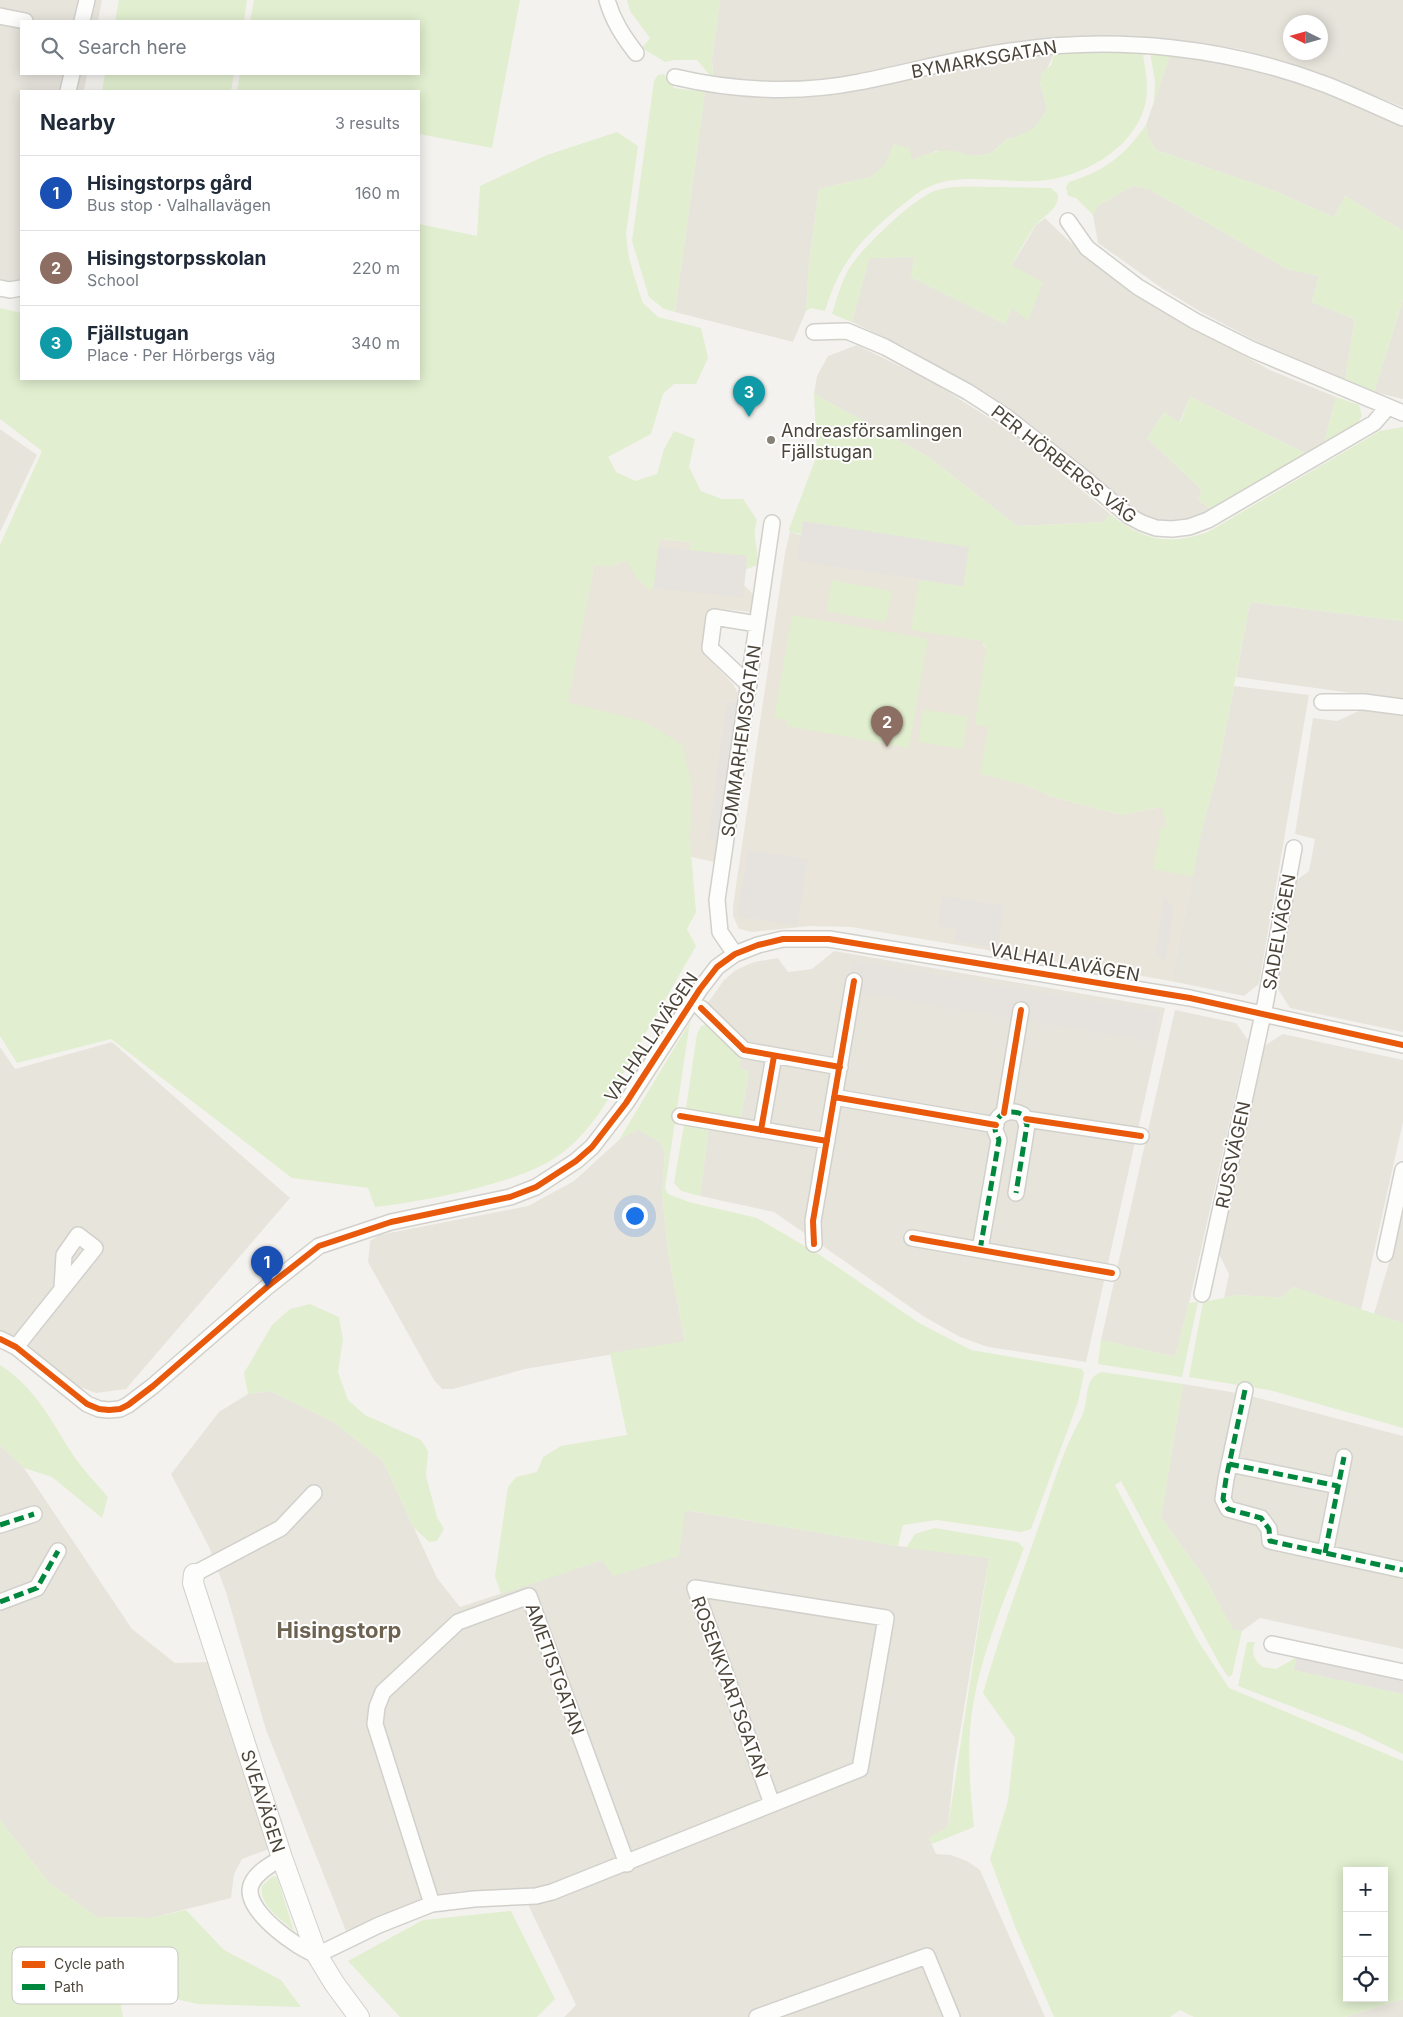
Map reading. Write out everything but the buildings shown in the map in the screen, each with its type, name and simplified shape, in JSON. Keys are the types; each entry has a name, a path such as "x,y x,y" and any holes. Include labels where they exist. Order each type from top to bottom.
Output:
{"street":[{"path":"82,20 87,0"},
{"path":"607,0 612,18 623,37 636,53"},
{"path":"0,16 20,20"},
{"name":"BYMARKSGATAN","path":"675,77 710,85 771,89 826,87 858,83 1011,50 1079,44 1143,46 1211,54 1260,64 1326,85 1403,118"},
{"path":"68,90 72,75"},
{"path":"1068,221 1087,248 1138,286 1195,321 1253,350 1322,378 1387,408 1403,413"},
{"path":"0,288 10,290 20,288"},
{"name":"PER HÖRBERGS VÄG","path":"814,332 848,332 931,370 1005,416 1129,516 1156,528 1189,527 1208,520 1374,423 1387,408"},
{"name":"SOMMARHEMSGATAN","path":"735,954 720,932 717,900 772,523"},
{"path":"748,684 710,648 714,617 757,624"},
{"path":"1322,702 1364,702 1403,707"},
{"name":"SADELVÄGEN","path":"1262,1015 1294,848"},
{"name":"VALHALLAVÄGEN","path":"16,1347 87,1404 99,1409 120,1409 153,1386 267,1287 319,1246 391,1222 510,1198 536,1187 576,1161 592,1147 626,1103 700,989 717,967 735,954 758,945 783,939 829,939 1190,998 1403,1045"},
{"path":"814,1244 813,1221 854,981"},
{"path":"701,1008 740,1048 774,1056 840,1067"},
{"path":"980,1250 999,1140 1000,1119 1021,1010"},
{"name":"RUSSVÄGEN","path":"1202,1294 1262,1015"},
{"path":"762,1130 774,1056"},
{"path":"834,1097 1000,1119 1018,1112 1026,1119 1141,1136"},
{"path":"680,1116 827,1141"},
{"path":"1016,1194 1027,1125 1026,1119"},
{"path":"1385,1254 1403,1170"},
{"path":"912,1238 1112,1272"},
{"path":"0,1339 16,1347 62,1288"},
{"path":"1245,1390 1223,1499 1228,1509 1261,1518 1269,1529 1270,1541 1403,1570"},
{"path":"1324,1553 1344,1457"},
{"path":"1229,1464 1338,1486"},
{"path":"194,1574 281,1528 314,1493"},
{"path":"0,1525 34,1514"},
{"path":"0,1602 37,1588 58,1551"},
{"name":"SVEAVÄGEN","path":"194,1574 193,1584 282,1858 317,1955 334,1983 359,2017"},
{"name":"ROSENKVARTSGATAN","path":"317,1955 370,1929 432,1904 536,1896 627,1864 860,1770 886,1618 695,1588 772,1804"},
{"name":"AMETISTGATAN","path":"432,1904 375,1724 377,1707 383,1692 458,1622 529,1596 627,1864"},
{"path":"1272,1644 1403,1672"},
{"path":"282,1858 272,1863 252,1881 250,1890 252,1900 261,1915 287,1938 304,1950 317,1955"},
{"path":"757,2017 927,1956 952,2017"}],"shaded area":[{"path":"0,0 102,0 98,20 20,20 20,75 87,75 84,90 20,90 20,284 0,279"},
{"path":"720,0 1403,0 1403,107 1311,71 1240,49 1160,39 1073,38 986,47 863,75 807,83 733,82 713,79 712,58"},
{"path":"1055,52 1040,83 1047,109 1036,128 1021,136 1007,139 990,154 969,157 953,151 936,151 912,160 894,144 885,165 871,177 819,189 809,263 806,311 793,342 675,312 705,92 785,96 842,92 884,86 966,65"},
{"path":"1170,55 1209,60 1306,84 1403,126 1403,231 1345,196 1334,217 1267,188 1156,150 1149,139 1146,125"},
{"path":"1133,186 1149,189 1287,269 1319,276 1312,302 1355,319 1345,381 1294,361 1201,312 1163,289 1098,243 1093,215 1097,206"},
{"path":"1045,218 1069,241 1111,274 1197,330 1270,370 1336,397 1324,444 1307,454 1190,397 1179,423 1164,412 1147,438 1202,490 1198,500 1211,509 1196,518 1183,522 1166,522 1149,518 1131,509 1085,468 1027,422 905,347 852,322 869,258 915,257 911,277 1005,324 1012,307 1012,265 1036,225"},
{"path":"1403,300 1403,399 1374,392"},
{"path":"857,345 934,383 1016,435 1110,514 1104,522 1017,526 927,456 814,394 817,376 828,356"},
{"path":"0,429 37,455 0,532"},
{"path":"803,521 969,547 963,586 797,561"},
{"path":"790,532 990,590 983,645 986,648 1016,733 1025,785 1053,797 1121,815 1162,807 1201,833 1171,981 851,927 810,926 752,932 739,929 733,916 733,906 785,553"},
{"path":"659,539 691,542 758,558 757,565 746,569 744,585 754,595 751,612 714,608 707,657 733,684 739,695 715,862 691,857 690,840 567,703 594,566 610,566 626,560 657,559"},
{"path":"658,547 747,556 743,598 654,588"},
{"path":"1250,602 1403,621 1403,700 1236,677"},
{"path":"1234,686 1309,695 1259,984 1244,996 1171,981 1201,833 1218,769"},
{"path":"727,701 739,703 719,840 708,838"},
{"path":"1361,710 1403,716 1403,1032 1290,1008 1278,989 1293,883 1309,871 1315,839 1295,834 1313,718 1337,721"},
{"path":"748,850 808,859 797,926 737,916"},
{"path":"942,896 1004,906 997,948 954,941 956,929 938,926"},
{"path":"1164,897 1174,908 1165,963 1156,951"},
{"path":"834,951 1165,1008 1086,1362 988,1347 960,1337 923,1316 774,1212 700,1196 709,1125 740,1123 749,1071 739,1068 741,1043 716,1017 707,1004 724,980 736,970 754,962 778,958 788,972 812,969"},
{"path":"852,961 1159,1012 1154,1042 847,991"},
{"path":"1175,1010 1236,1023 1248,1040 1189,1303 1175,1357 1101,1340"},
{"path":"1283,1034 1403,1060 1403,1122 1361,1310 1293,1287 1281,1298 1239,1295 1224,1298 1229,1274 1219,1254 1264,1046"},
{"path":"112,1042 290,1198 126,1389 96,1393 58,1379 0,1330 0,1047 15,1069"},
{"path":"638,1129 661,1143 665,1153 662,1194 668,1252 685,1342 525,1369 453,1389 442,1389 434,1380 368,1262 370,1241 379,1235 528,1206 574,1181 619,1140"},
{"path":"1403,1215 1403,1323 1374,1314"},
{"path":"1183,1384 1243,1394 1403,1436 1403,1649 1260,1618 1242,1631 1233,1630 1206,1580 1161,1517"},
{"path":"270,1391 332,1421 383,1461 437,1578 460,1607 602,1560 685,1510 898,1546 989,1558 954,1768 948,1827 929,1838 936,1854 951,1855 967,1861 980,1870 1045,2017 564,2017 576,2005 521,1890 461,1891 426,1898 346,1931 266,1730 226,1592 209,1547 171,1474 219,1412 248,1394"},
{"path":"0,1445 24,1468 132,1629 175,1663 209,1662 269,1849 242,1859 234,1874 231,1898 151,1918 97,1917 49,1883 0,1820"},
{"path":"1300,1641 1403,1663 1403,1694 1294,1670"},
{"path":"1403,1999 1403,2017 1345,2017"}],"green space":[{"path":"119,0 247,0 244,20 115,20"},
{"path":"254,0 520,0 492,148 420,134 420,90 237,90 240,75 420,75 420,20 250,20"},
{"path":"627,0 720,0 712,58 713,79 697,60 665,62 642,48 650,38 630,11"},
{"path":"1110,51 1143,53 1147,87 1145,107 1137,125 1110,154 1093,165 1055,179 1023,181 971,179 945,181 928,187 896,210 861,243 852,254 837,280 825,311 811,308 806,311 809,263 819,189 871,177 885,165 894,144 909,148 912,160 943,151 954,151 974,156 991,153 1006,140 1032,129 1043,116 1047,109 1040,83 1041,74 1051,65 1055,52"},
{"path":"1150,53 1170,55 1154,102 1155,81"},
{"path":"664,74 674,88 705,92 675,312 664,309 649,297 632,241 654,81 658,75"},
{"path":"105,75 234,75 231,90 102,90"},
{"path":"1146,125 1149,139 1156,150 1267,188 1334,217 1345,196 1403,231 1403,300 1374,392 1345,381 1355,319 1312,302 1319,276 1287,269 1149,189 1133,186 1097,206 1093,215 1076,198 1068,196 1066,187 1069,182 1093,173 1113,161 1129,146"},
{"path":"617,132 638,146 626,234 629,258 639,292 643,303 658,317 701,328 708,358 696,384 674,384 663,394 651,434 608,457 616,472 635,481 657,474 664,449 674,431 695,439 689,467 701,491 722,499 743,499 757,520 755,534 757,565 746,569 747,556 690,550 691,542 660,539 654,588 650,591 636,577 626,560 610,566 594,566 568,702 646,722 682,745 692,786 690,840 696,912 687,929 696,946 602,1109 579,1138 565,1151 533,1170 489,1185 441,1197 375,1207 368,1188 292,1178 111,1039 17,1063 0,1036 0,545 42,451 0,419 0,308 20,313 20,380 420,380 420,224 477,236 480,186 547,155"},
{"path":"964,186 1051,188 1058,194 1056,205 1034,227 1012,265 1043,283 1028,321 1012,308 1005,324 910,277 915,257 869,258 852,322 832,314 842,284 856,258 900,215 923,197 939,189"},
{"path":"814,394 927,456 1017,526 1104,522 1110,514 1133,530 1156,538 1168,539 1180,539 1208,532 1380,431 1403,427 1403,621 1250,602 1218,769 1201,833 1193,877 1153,869 1161,826 1167,827 1162,807 1121,815 1053,797 1025,785 980,774 988,727 975,724 986,648 982,641 911,630 919,580 963,586 803,521 801,534 790,532 789,529 817,455"},
{"path":"1190,397 1307,454 1211,509 1198,500 1202,490 1147,438 1164,412 1180,423"},
{"path":"1336,397 1359,405 1362,416 1357,424 1324,444"},
{"path":"832,580 892,591 886,622 826,611"},
{"path":"792,615 928,639 909,748 786,726 787,720 774,718"},
{"path":"923,710 968,716 963,749 918,742"},
{"path":"690,1022 665,1188 668,1194 689,1202 757,1218 820,1255 919,1323 971,1350 1082,1369 1084,1373 1078,1402 1031,1529 1021,1532 937,1520 903,1525 898,1546 685,1510 679,1556 613,1576 602,1560 501,1594 495,1576 508,1487 516,1477 537,1472 543,1457 561,1446 627,1435 610,1353 685,1341 668,1252 662,1194 665,1153 661,1143 638,1130 619,1140"},
{"path":"708,1024 740,1054 739,1068 749,1071 740,1123 693,1114 686,1108 697,1034 701,1026"},
{"path":"685,1119 709,1125 700,1196 681,1191 674,1183"},
{"path":"1293,1287 1403,1323 1403,1428 1269,1390 1189,1377 1203,1302 1239,1295 1281,1298"},
{"path":"1198,1302 1182,1377 1098,1364 1101,1340 1175,1357 1189,1303"},
{"path":"310,1304 339,1317 343,1339 338,1372 348,1400 365,1415 421,1440 428,1451 426,1476 437,1517 444,1529 437,1541 429,1542 414,1528 383,1461 332,1421 270,1391 248,1394 244,1373 272,1325 290,1309"},
{"path":"0,1365 33,1394 77,1461 108,1497 102,1518 52,1477 24,1468 0,1445"},
{"path":"1102,1372 1183,1384 1161,1517 1206,1580 1233,1630 1242,1631 1232,1675 1228,1677 1219,1663 1121,1481 1115,1485 1198,1641 1229,1688 1403,1761 1403,1999 1345,2017 1194,2017 1180,2010 1170,2017 1054,2017 1016,1929 990,1859 1008,1801 1015,1738 983,1693 1059,1468 1084,1412 1089,1385"},
{"path":"935,1528 1018,1542 1024,1548 988,1645 973,1705 969,1750 974,1827 932,1844 929,1838 948,1827 989,1558 906,1548 915,1534"},
{"path":"1247,1642 1255,1642 1254,1656 1263,1667 1276,1669 1297,1657 1295,1670 1403,1694 1403,1754 1356,1731 1238,1686"},
{"path":"0,1820 49,1883 97,1917 151,1918 186,1910 224,1950 281,1980 301,2007 198,2004 178,2000 178,1947 12,1947 12,2004 122,2004 123,2017 0,2017"},
{"path":"273,1876 277,1877 294,1931 267,1906 264,1900 262,1886"},
{"path":"511,1911 555,1999 537,2017 400,2017 348,1961 423,1920"}],"marked path":[{"path":"980,1250 999,1140 995,1130 996,1123 1001,1115 1009,1112 1023,1115 1027,1125 1016,1193"},
{"path":"1245,1390 1223,1499 1228,1509 1261,1518 1269,1529 1270,1541 1403,1570"},
{"path":"1325,1553 1344,1457"},
{"path":"1229,1464 1338,1486"},
{"path":"0,1525 34,1514"},
{"path":"0,1602 37,1588 58,1551"}],"cycle path":[{"path":"0,1339 16,1347 87,1404 99,1409 109,1410 120,1409 128,1405 153,1386 267,1287 319,1246 391,1222 510,1197 536,1187 576,1161 592,1147 626,1103 700,989 717,967 735,954 758,945 783,939 829,939 1190,998 1403,1045"},
{"path":"814,1244 813,1221 854,981"},
{"path":"701,1008 744,1050 840,1067"},
{"path":"1004,1113 1021,1010"},
{"path":"761,1130 774,1056"},
{"path":"834,1097 996,1125"},
{"path":"680,1116 827,1141"},
{"path":"1026,1119 1141,1136"},
{"path":"912,1238 1112,1273"}],"place":[{"name":"Fjällstugan","path":"749,417"},
{"name":"Andreasförsamlingen Fjällstugan","path":"771,440"},
{"name":"Hisingstorpsskolan","path":"887,747"},
{"name":"Hisingstorps gård","path":"267,1287"}],"district":[{"name":"Hisingstorp","path":"339,1630"}]}
